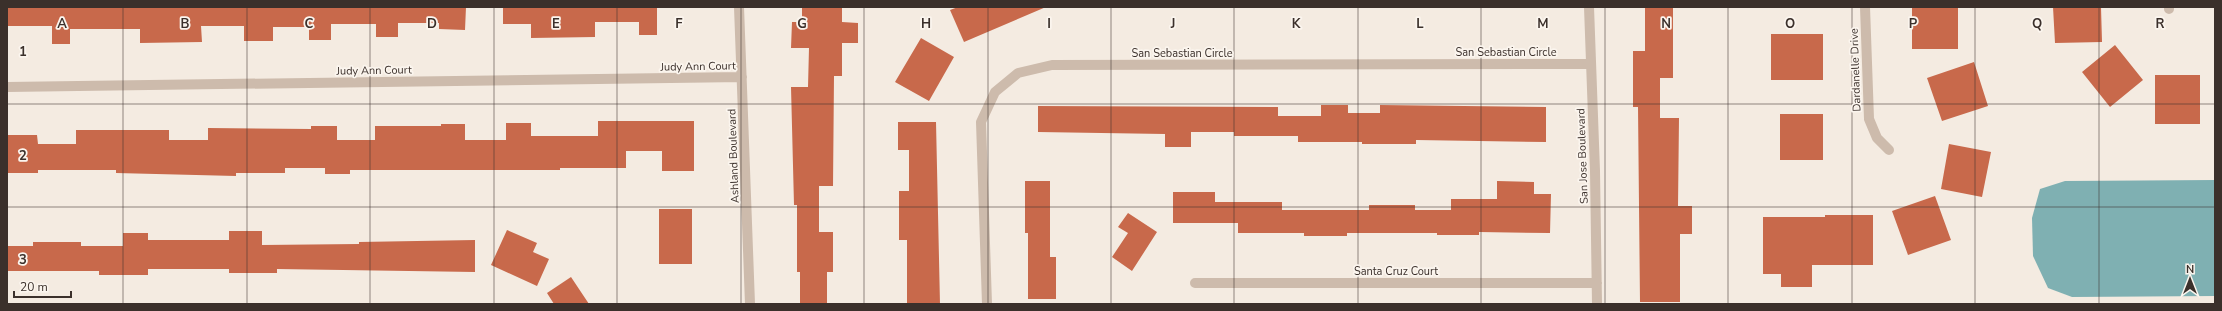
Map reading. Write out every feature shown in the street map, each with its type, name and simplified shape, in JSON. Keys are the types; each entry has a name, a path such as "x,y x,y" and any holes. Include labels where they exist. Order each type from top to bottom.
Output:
{"street":[{"name":"Ashland Boulevard","path":"739,7 750,304"},
{"name":"San Jose Boulevard","path":"1589,7 1592,64 1597,304"},
{"name":"Dardanelle Drive","path":"1865,7 1869,119 1877,138 1889,150"},
{"name":"San Sebastian Circle","path":"986,304 981,122 996,92 1018,72 1052,65 1592,64"},
{"name":"Judy Ann Court","path":"7,87 742,77"},
{"name":"Santa Cruz Court","path":"1195,283 1597,283"}],"water":[{"path":"2215,180 2215,296 2072,297 2048,288 2033,256 2032,218 2040,189 2065,181"}],"building":[{"path":"7,7 466,7 465,30 439,29 439,23 398,23 398,37 376,37 376,24 331,24 331,40 309,40 309,27 273,27 273,41 244,41 244,26 201,26 202,42 140,43 140,29 70,29 70,44 52,44 52,26 7,26"},
{"path":"503,7 657,7 657,35 639,35 639,22 595,22 595,37 531,38 531,24 503,24"},
{"path":"802,7 842,7 842,22 858,23 858,43 842,43 842,76 834,76 833,186 819,186 819,232 833,232 833,272 827,272 827,304 800,304 800,272 797,272 797,205 794,205 791,87 808,87 809,48 791,48 792,22 802,22"},
{"path":"958,7 1046,7 964,42 950,10"},
{"path":"1645,7 1673,7 1673,78 1660,78 1660,118 1679,118 1678,206 1692,206 1692,234 1680,234 1680,302 1640,302 1638,107 1633,107 1633,51 1645,51"},
{"path":"1912,7 1958,7 1958,49 1912,49"},
{"path":"2053,7 2101,7 2102,42 2055,43"},
{"path":"1771,34 1823,34 1823,80 1771,80"},
{"path":"921,38 954,57 929,101 895,82"},
{"path":"2115,45 2143,80 2110,107 2082,72"},
{"path":"1974,62 1988,106 1942,121 1927,78"},
{"path":"2155,75 2200,75 2200,124 2155,124"},
{"path":"1321,105 1348,105 1348,113 1380,113 1380,105 1546,107 1546,142 1416,140 1416,144 1362,144 1362,142 1298,142 1298,136 1234,136 1234,132 1191,132 1191,147 1165,147 1165,134 1038,132 1038,106 1278,107 1278,116 1321,116"},
{"path":"1780,114 1823,114 1823,160 1780,160"},
{"path":"598,121 694,121 694,171 662,171 662,151 626,151 626,168 560,168 560,170 350,170 350,174 325,174 325,168 285,168 285,173 236,173 236,176 116,173 116,170 38,170 38,173 7,173 7,135 37,135 38,144 76,144 76,130 169,130 169,140 208,140 208,128 311,129 311,126 337,126 337,140 375,140 375,126 441,126 441,124 465,124 465,140 506,140 506,123 531,123 531,136 598,136"},
{"path":"898,122 936,122 940,304 907,304 907,240 899,240 899,191 909,191 909,150 898,150"},
{"path":"1949,144 1991,152 1982,197 1941,189"},
{"path":"1025,181 1050,181 1050,257 1056,257 1056,299 1028,299 1028,233 1025,233"},
{"path":"1497,181 1534,182 1534,194 1551,194 1550,233 1479,232 1479,235 1437,235 1437,233 1347,233 1347,236 1304,236 1304,233 1238,233 1238,223 1173,223 1173,192 1215,192 1215,202 1282,202 1282,210 1369,210 1369,205 1415,205 1415,210 1451,210 1451,199 1497,199"},
{"path":"1935,196 1951,240 1908,255 1892,211"},
{"path":"659,209 692,209 692,264 659,264"},
{"path":"1128,213 1157,232 1132,271 1112,257 1128,233 1118,227"},
{"path":"1825,215 1873,215 1873,265 1812,265 1812,287 1781,287 1781,274 1763,274 1763,217 1825,217"},
{"path":"507,230 537,243 533,252 549,259 537,286 491,265"},
{"path":"229,231 262,231 262,245 359,244 359,242 475,240 475,272 277,269 277,273 229,273 229,269 148,269 148,275 99,275 99,271 7,271 7,246 33,246 33,242 81,242 81,246 123,246 123,233 148,233 148,240 229,240"},
{"path":"571,277 589,304 554,304 547,293"}]}
